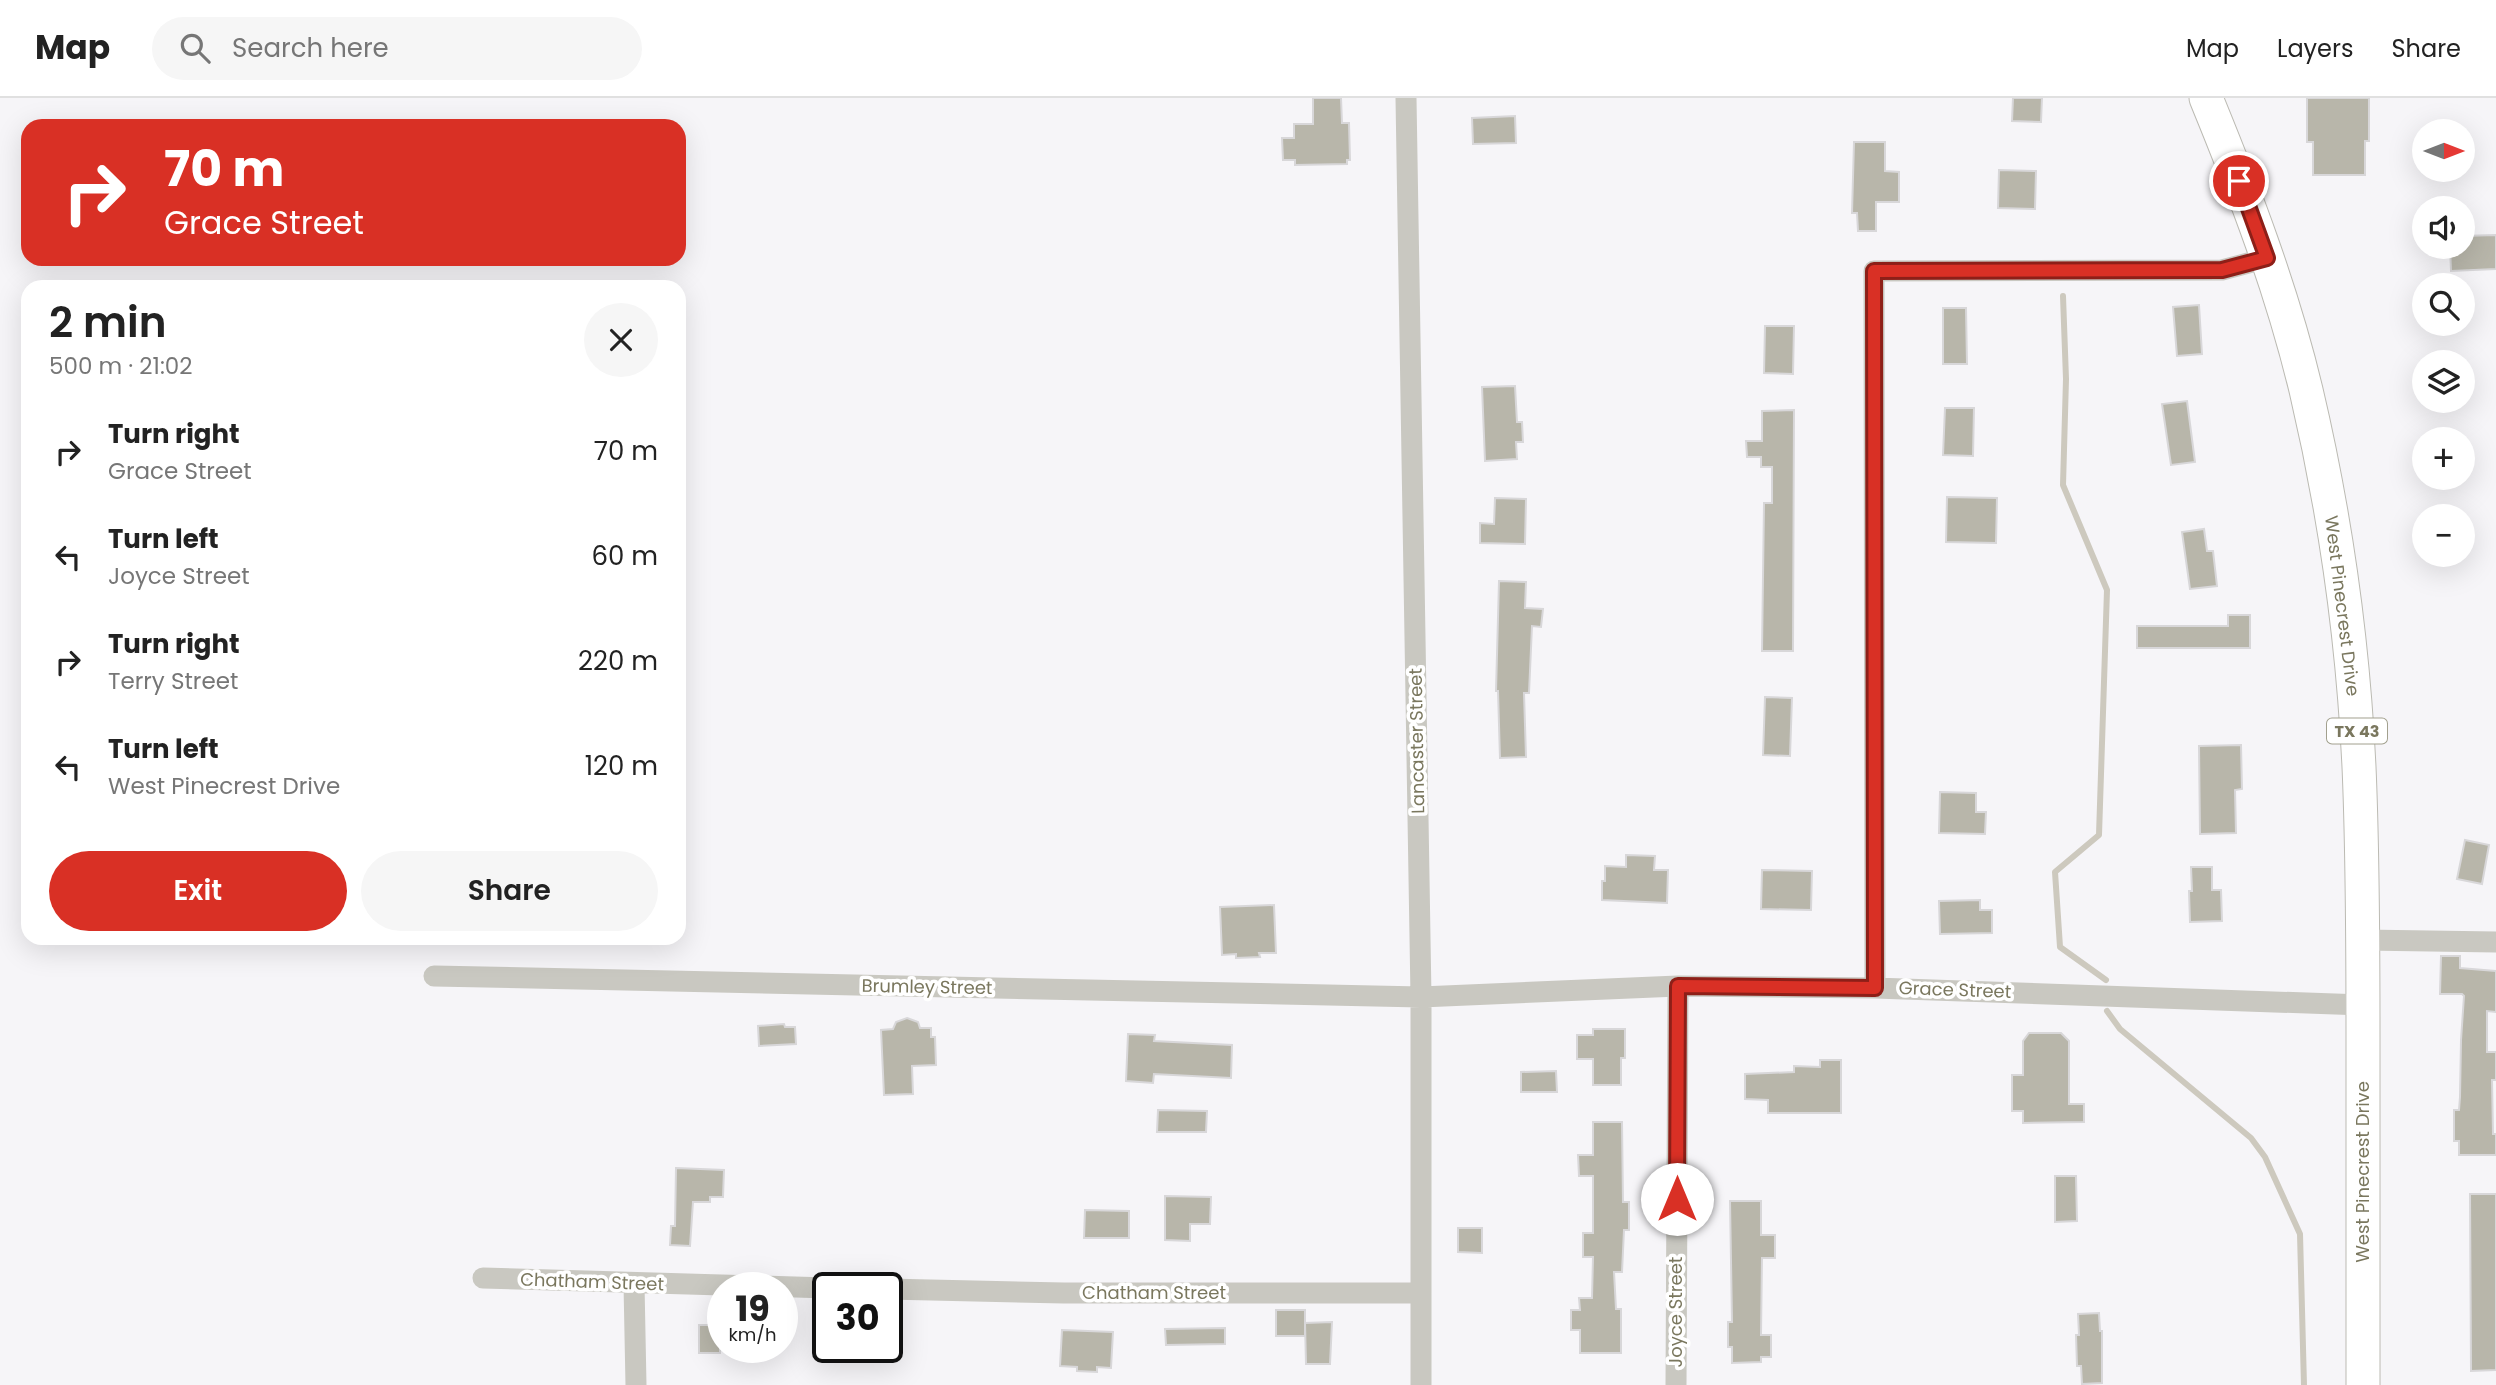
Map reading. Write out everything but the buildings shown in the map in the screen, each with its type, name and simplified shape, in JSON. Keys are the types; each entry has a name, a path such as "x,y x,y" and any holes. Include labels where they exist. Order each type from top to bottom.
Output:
{"main road":[{"name":"West Pinecrest Drive","path":"2206,98 2267,258 2306,389 2332,517 2345,606 2359,769 2363,940 2363,1385"}],"street":[{"name":"Lancaster Street","path":"1406,98 1421,997 1421,1385"},
{"path":"1875,988 1874,271 2222,270 2267,258"},
{"path":"2363,940 2496,942"},
{"name":"Brumley Street","path":"434,976 1421,997"},
{"name":"Grace Street","path":"1421,997 1678,986 1875,988 2363,1005"},
{"name":"Joyce Street","path":"1676,1385 1678,986"},
{"name":"Chatham Street","path":"482,1278 812,1288"},
{"path":"634,1283 636,1385"},
{"name":"Chatham Street","path":"903,1289 1064,1293 1421,1293"}],"waterway":[{"path":"2063,296 2066,379 2063,485 2107,590 2099,835 2055,872 2060,947 2106,980"},
{"path":"2107,1011 2120,1029 2251,1138 2265,1157 2300,1234 2304,1385"}],"route":[{"path":"1677,1199 1678,986 1875,988 1874,271 2222,270 2267,258 2239,181"}]}
